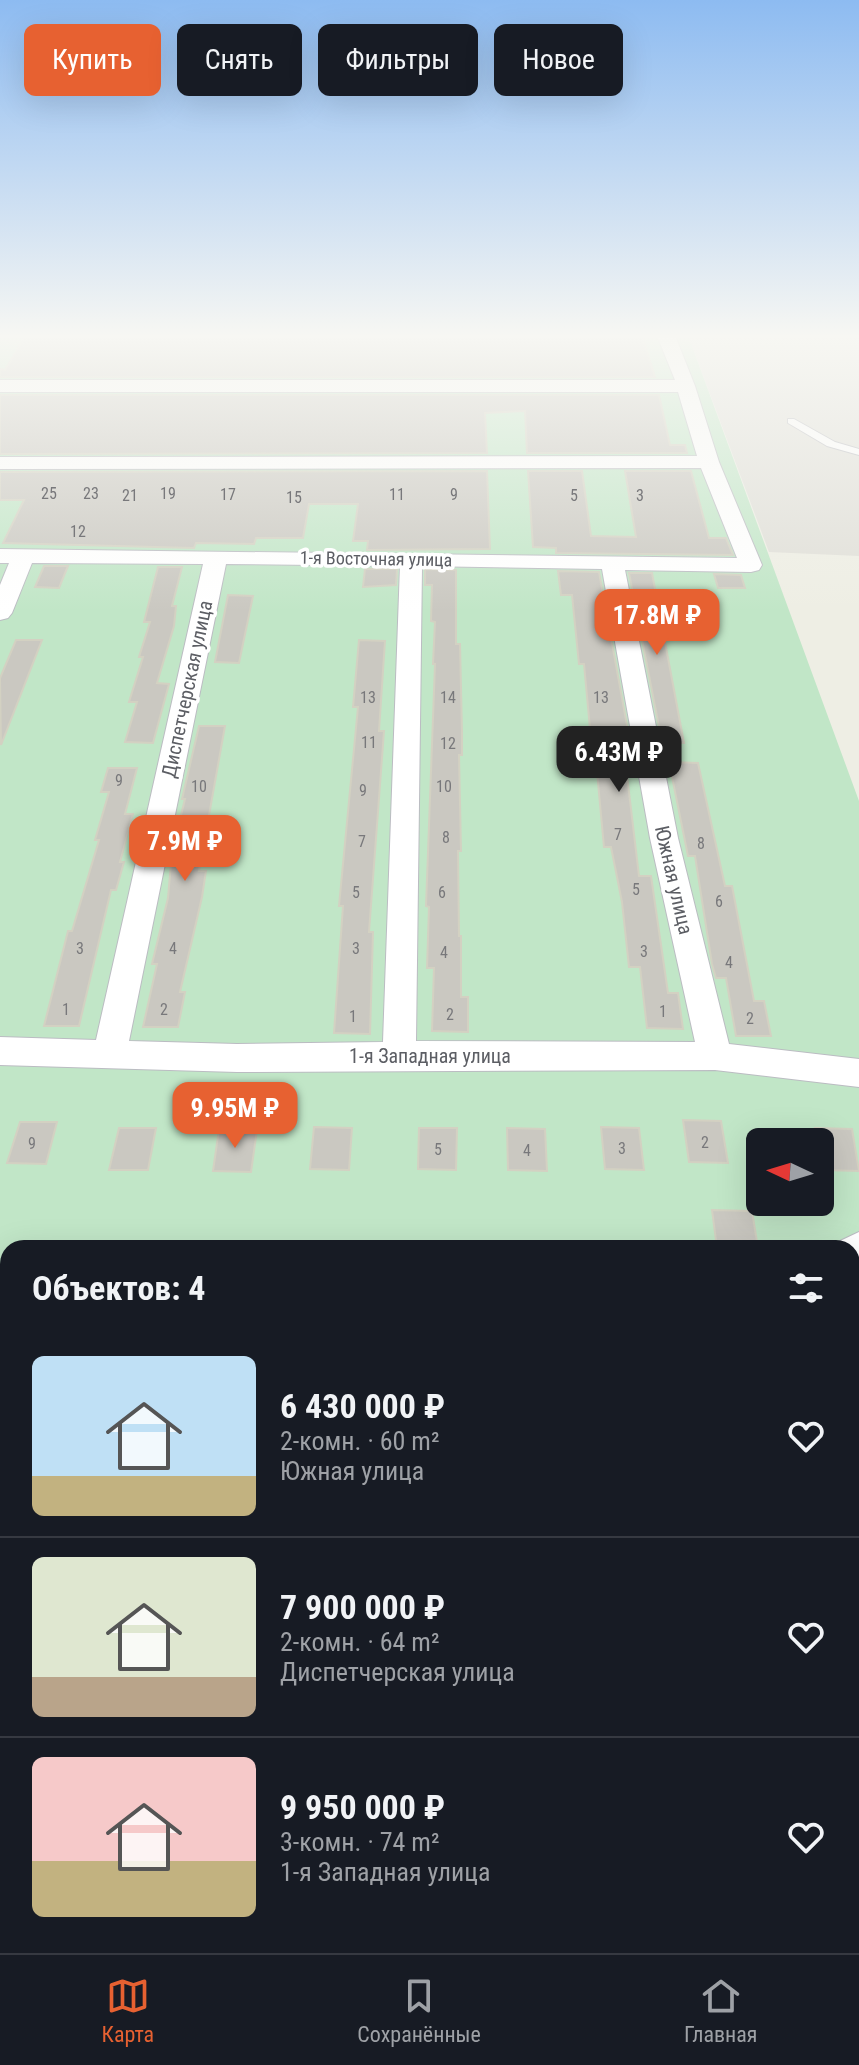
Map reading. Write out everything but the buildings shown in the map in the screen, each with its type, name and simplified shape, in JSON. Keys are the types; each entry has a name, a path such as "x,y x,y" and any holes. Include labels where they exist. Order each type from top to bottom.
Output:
{"street":[{"path":"0,463 709,462 699,429"},
{"name":"1-я Восточная улица","path":"11,557 751,565 709,462"},
{"path":"0,613 11,557"},
{"name":"Диспетчерская улица","path":"109,1056 216,558"},
{"path":"399,1055 411,559"},
{"name":"Южная улица","path":"612,562 664,838 715,1056"},
{"name":"1-я Западная улица","path":"0,1051 237,1058 715,1056 859,1073"}],"lane":[{"path":"805,429 831,444 859,452"}],"shaded area":[{"path":"723,429 859,429 859,556 769,552"}],"green space":[{"path":"0,429 722,429 859,801 859,1240 0,1240"}]}
